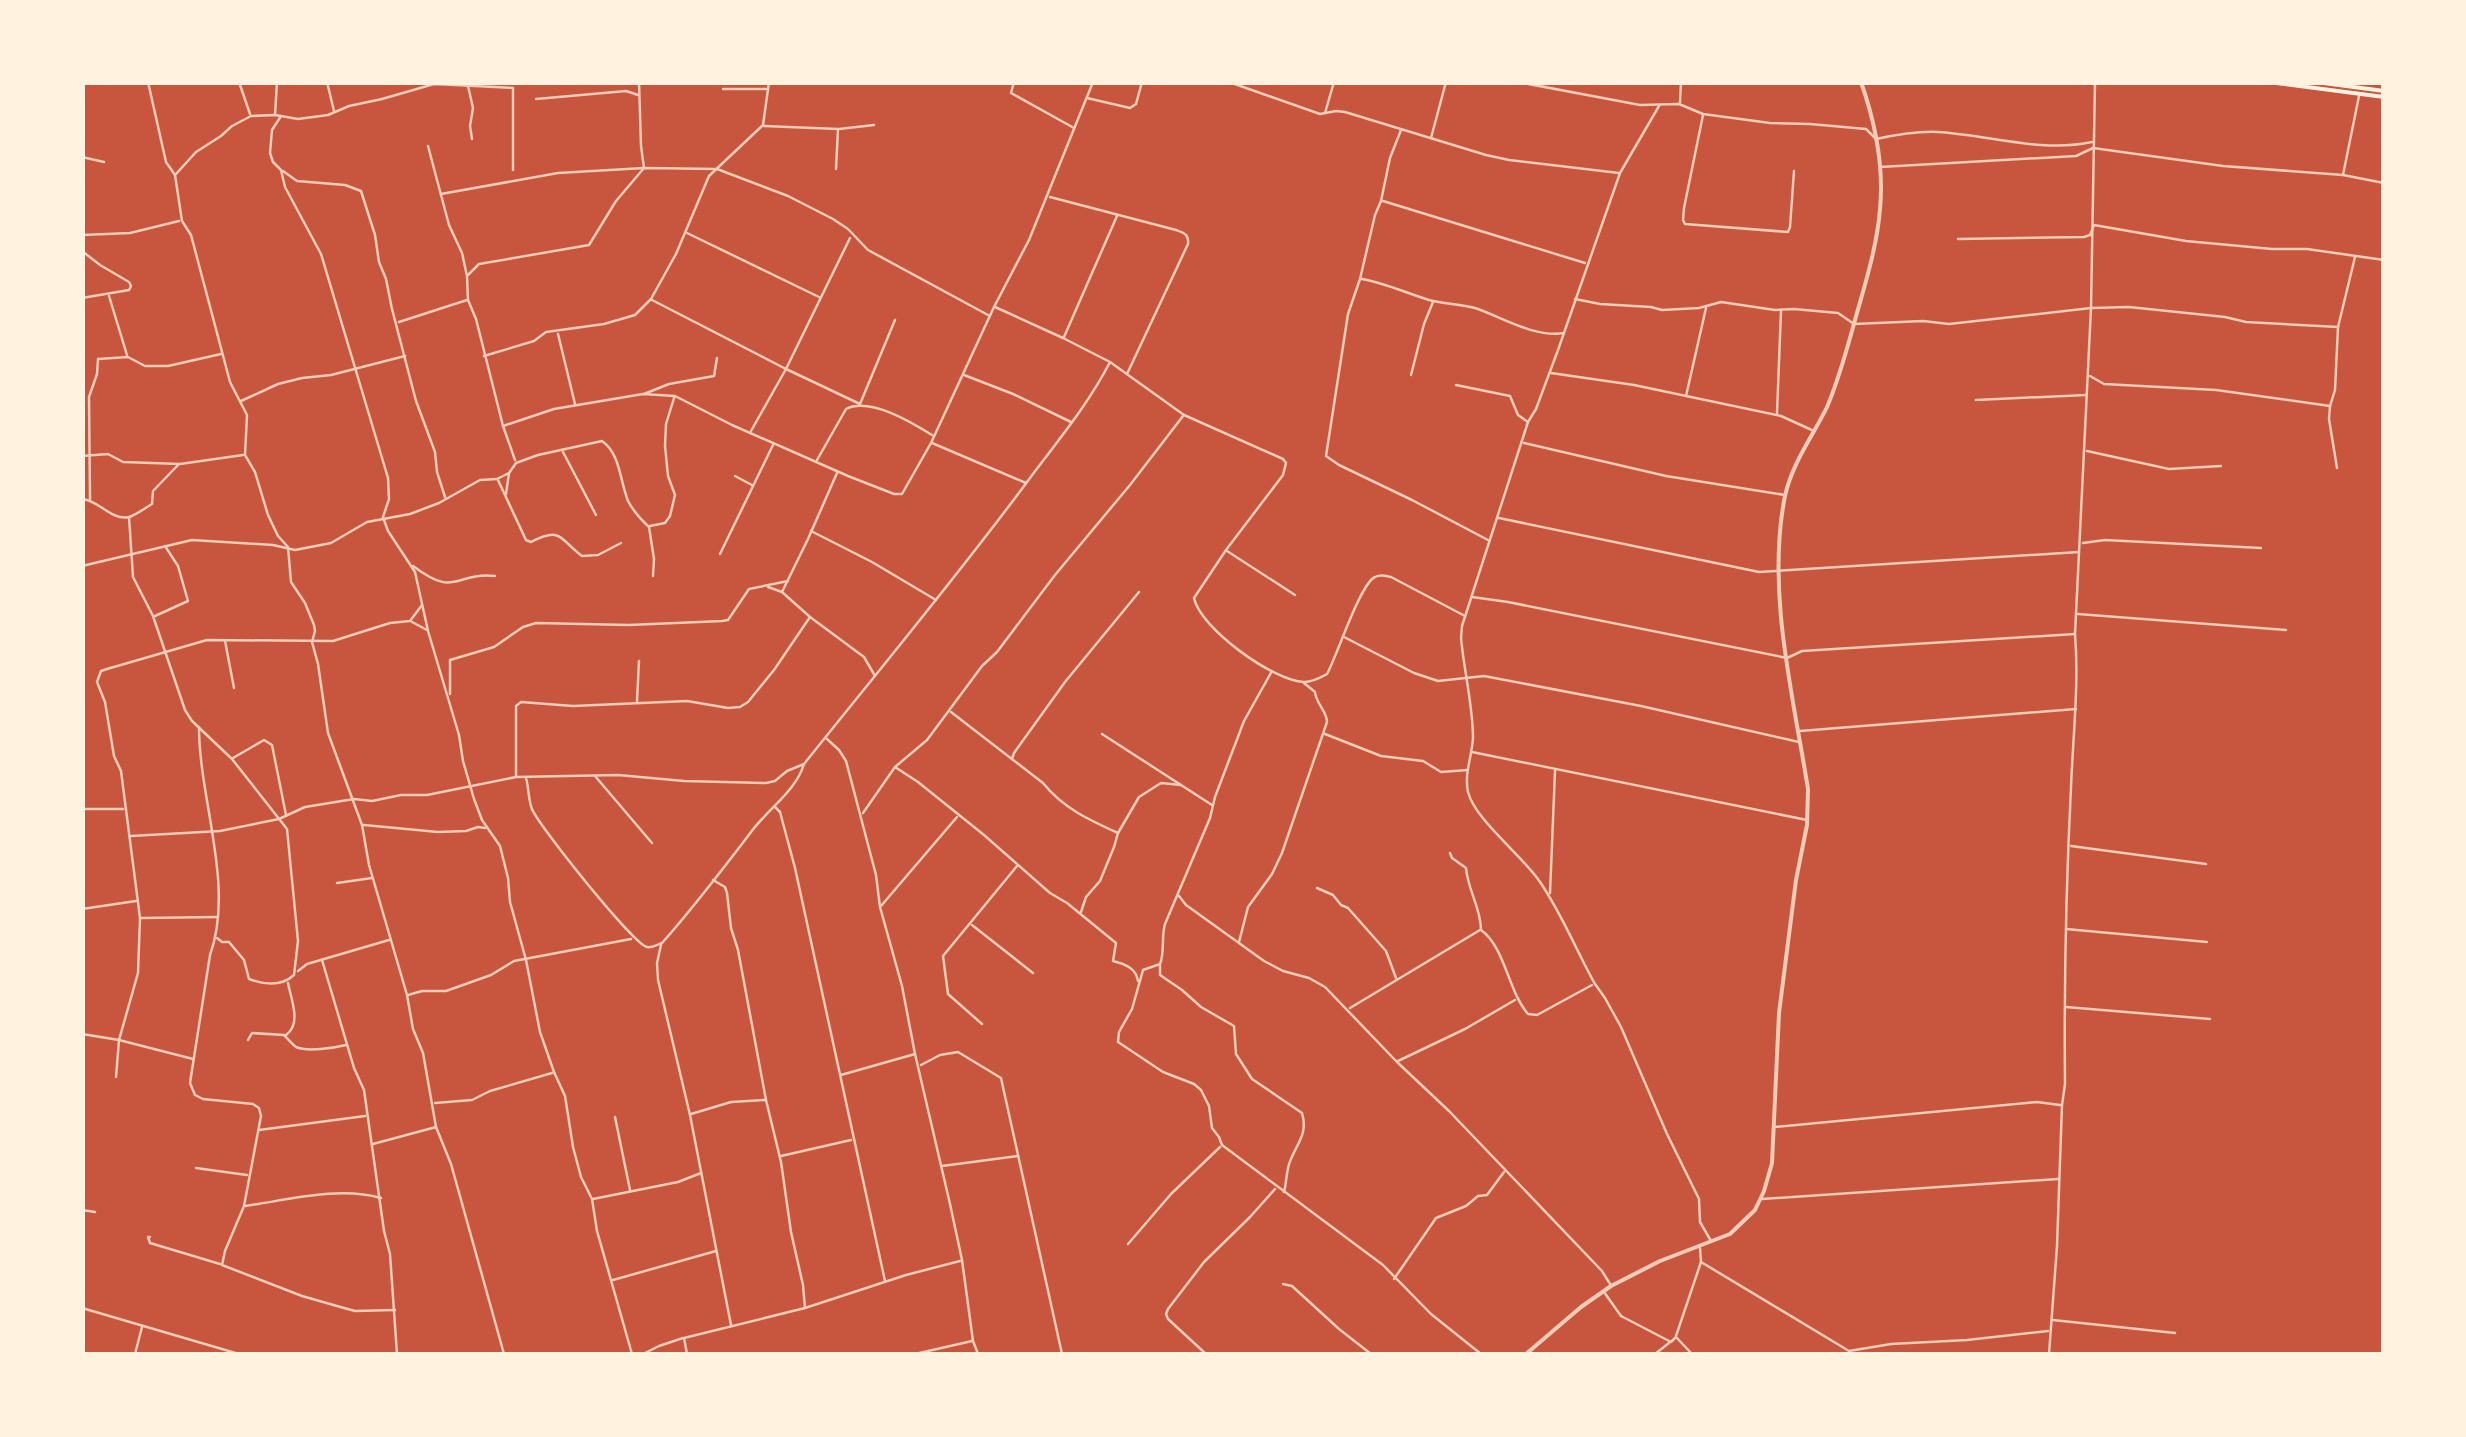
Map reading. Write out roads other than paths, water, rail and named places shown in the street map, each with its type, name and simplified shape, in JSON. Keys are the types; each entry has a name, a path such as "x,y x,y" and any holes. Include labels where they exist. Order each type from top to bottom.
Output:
{"main road":[{"path":"2268,82 2384,94"},
{"path":"2316,82 2384,94"}],"street":[{"path":"148,82 166,162 174,175 182,221 189,230 230,382 246,415 245,455 255,472 265,509 288,547 291,582 305,602 315,630 312,642 330,740 362,825 422,1054 436,1127 451,1164 504,1354"},
{"path":"239,82 251,116"},
{"path":"277,82 278,116 270,153 274,162 297,181 346,185 361,191 416,401 435,452 436,472 446,498"},
{"path":"327,82 335,113"},
{"path":"513,170 514,82"},
{"path":"467,276 480,264 589,245 616,200 644,168 639,82"},
{"path":"484,356 534,341 546,332 630,318 651,299 686,232 706,181 763,126 769,82"},
{"path":"1014,82 1011,93 1074,128"},
{"path":"643,394 675,396 837,472 902,494 931,443 1029,240 1093,82"},
{"path":"1086,98 1130,108 1136,104 1142,82"},
{"path":"1229,82 1325,114 1345,112 1510,160 1620,173"},
{"path":"1325,114 1334,82"},
{"path":"1431,139 1446,82"},
{"path":"1518,82 1640,105 1680,104 1703,114 1866,129 1876,139"},
{"path":"1680,82 1680,104"},
{"path":"1526,1354 1610,1286 1660,1261 1730,1234 1742,1225 1760,1199 1772,1163 1779,1013 1808,789 1786,658 1779,539 1792,471 1828,406 1872,257 1880,211 1880,167 1862,82"},
{"path":"2049,1354 2065,1084 2065,929 2089,375 2095,82"},
{"path":"174,175 196,152 251,116 298,118 335,113 434,83 507,87 514,92"},
{"path":"468,84 473,108 472,139"},
{"path":"722,89 769,89"},
{"path":"536,99 626,91 639,96"},
{"path":"2343,175 2360,94"},
{"path":"1658,106 1620,173 1550,372 1528,422 1465,616 1461,638 1472,719 1467,785 1471,800 1509,848 1529,866 1550,897 1605,998 1699,1199 1700,1222 1712,1242"},
{"path":"1703,114 1684,208 1685,224 1788,232 1794,171"},
{"path":"763,126 874,126"},
{"path":"836,170 838,129"},
{"path":"1400,130 1347,321 1326,456 1489,540"},
{"path":"1876,139 1935,132 2041,146 2094,142"},
{"path":"428,146 448,225 462,253 468,300 516,463"},
{"path":"1880,167 2076,156 2093,148 2222,166 2343,175 2384,183"},
{"path":"82,157 104,162"},
{"path":"441,194 558,173 717,169 820,212 848,229 860,244 881,258 990,316"},
{"path":"282,170 286,187 320,254 388,478 389,499 383,518 388,531 412,565 444,584 495,576"},
{"path":"1048,197 1176,230 1188,238 1128,374"},
{"path":"1381,201 1588,264"},
{"path":"1064,338 1118,215"},
{"path":"82,235 130,234 182,221"},
{"path":"1958,240 2084,237 2090,235 2094,225"},
{"path":"2094,225 2200,243 2307,249 2384,260"},
{"path":"686,232 820,297"},
{"path":"750,432 786,369 852,235"},
{"path":"82,251 131,286 129,290 82,298"},
{"path":"2336,468 2330,406 2335,390 2338,327 2355,255"},
{"path":"1360,279 1469,307 1552,334 1564,333"},
{"path":"108,294 128,357"},
{"path":"651,299 786,369 934,436"},
{"path":"397,322 468,300"},
{"path":"1575,300 1662,310 1721,302 1838,313 1854,324 1949,324 2129,307 2246,322 2338,327"},
{"path":"1410,375 1434,301"},
{"path":"994,306 1110,362 1184,414 1286,463 1284,475 1194,598 1212,626 1238,651 1272,671 1303,682 1312,689 1327,716 1282,853 1248,907 1239,942"},
{"path":"1686,396 1706,307"},
{"path":"1778,415 1782,310"},
{"path":"816,461 846,409 860,404 895,320"},
{"path":"557,332 575,405"},
{"path":"90,499 90,397 100,357 128,357 145,366 168,366 224,354"},
{"path":"239,402 278,384 406,356"},
{"path":"503,426 554,408 643,394 668,384 714,376 718,358"},
{"path":"731,1325 690,1115 657,975 662,943 795,784 804,764 982,544 1072,422 1110,362"},
{"path":"1550,372 1778,415 1814,431"},
{"path":"962,374 1072,422"},
{"path":"2089,375 2104,384 2216,390 2330,406"},
{"path":"1456,385 1510,396 1518,416 1528,422"},
{"path":"1976,400 2088,394"},
{"path":"649,526 665,523 674,505 664,436 675,396"},
{"path":"861,816 895,767 927,740 1184,414"},
{"path":"506,496 509,473 516,463 602,441 608,444 631,505 649,526 653,576"},
{"path":"1522,442 1666,476 1785,495"},
{"path":"720,554 774,443"},
{"path":"931,443 1026,483"},
{"path":"562,451 596,515"},
{"path":"2085,451 2169,469 2221,466"},
{"path":"82,456 108,454 123,462 180,464 245,455"},
{"path":"82,500 90,499 114,515 129,517 152,504 152,490 180,464"},
{"path":"782,592 837,472"},
{"path":"82,566 192,540 301,550 331,543 367,522 410,514 480,480 497,479 509,473"},
{"path":"735,476 753,486"},
{"path":"497,479 526,540 558,535 582,556 598,554 621,543"},
{"path":"129,517 133,577 153,616 185,710 232,759 287,829 296,914 296,972"},
{"path":"1497,518 1759,572 2081,552"},
{"path":"811,531 936,600"},
{"path":"273,545 278,536"},
{"path":"2081,543 2105,540 2262,548"},
{"path":"153,616 188,601 178,566 165,546"},
{"path":"1226,550 1295,595"},
{"path":"412,565 471,788 482,820 500,846 540,1032 566,1102 573,1147 592,1199 597,1231 632,1354"},
{"path":"1303,682 1326,674 1358,601 1378,575 1391,577 1465,616"},
{"path":"450,700 450,660 494,647 536,622 630,625 722,621 728,620 750,589 788,581"},
{"path":"767,586 782,592 864,657 875,676"},
{"path":"1012,759 1065,682 1138,592"},
{"path":"1471,597 1786,658 1802,651 2075,634"},
{"path":"410,622 422,607 422,599"},
{"path":"2077,614 2286,630"},
{"path":"516,778 514,723 516,706 521,702 573,706 687,701 735,709 748,702 810,618"},
{"path":"116,1077 119,1040 138,973 140,918 121,771 114,756 98,676 106,669 200,642 312,642 353,636 390,622 410,622 428,631"},
{"path":"1344,637 1438,681 1484,676 1800,742"},
{"path":"224,640 234,688"},
{"path":"637,702 639,661"},
{"path":"1272,671 1244,721 1210,818 1162,934 1160,975 1201,1007 1234,1026 1236,1054 1252,1079 1302,1113 1306,1126 1290,1161 1284,1194"},
{"path":"1799,731 2076,710"},
{"path":"950,711 1080,816 1118,833"},
{"path":"199,727 200,763 220,901 190,1083 195,1095 252,1104 261,1116 244,1206 222,1265"},
{"path":"1102,734 1213,806"},
{"path":"1324,734 1381,756 1423,761 1441,772 1468,770"},
{"path":"826,737 846,761 876,875 880,907 902,986 962,1260 978,1354"},
{"path":"232,759 264,740 272,745 286,816"},
{"path":"1471,752 1807,820"},
{"path":"129,836 211,832 279,820 305,808 354,799 427,795 516,778 594,774 766,783 804,764"},
{"path":"895,767 1116,943 1113,961 1126,964 1137,975 1138,988"},
{"path":"1550,897 1555,769"},
{"path":"594,774 652,843"},
{"path":"526,778 532,809 541,825 634,939 645,947 662,943"},
{"path":"1080,913 1086,897 1100,881 1118,833 1139,796 1161,783 1181,786"},
{"path":"773,806 780,812 795,868 885,1282"},
{"path":"82,810 125,809"},
{"path":"880,907 958,815"},
{"path":"478,827 482,820"},
{"path":"362,825 438,832 486,828"},
{"path":"2070,846 2206,864"},
{"path":"1450,853 1466,868 1471,896 1480,910 1481,930 1490,937 1517,999 1528,1014 1537,1015 1595,984"},
{"path":"982,1024 948,994 944,956 1018,865"},
{"path":"337,883 373,878"},
{"path":"713,880 722,884 727,893 805,1308"},
{"path":"1317,888 1333,894 1386,951 1396,979"},
{"path":"1178,894 1264,962 1325,986 1594,1263 1610,1286"},
{"path":"82,909 136,901"},
{"path":"140,918 218,917"},
{"path":"971,924 1033,973"},
{"path":"2065,929 2207,942"},
{"path":"1349,1009 1481,930"},
{"path":"217,937 230,942 244,960 249,979 267,985 288,981 307,964 391,940"},
{"path":"407,995 446,991 491,975 514,961 634,939"},
{"path":"322,960 354,1068 362,1082 390,1254 397,1354"},
{"path":"297,962 307,964"},
{"path":"1160,964 1144,970 1118,1042 1163,1072 1202,1090 1212,1128 1222,1146 1383,1265 1431,1314 1481,1354"},
{"path":"248,1040 252,1032 284,1035 292,1031 288,981"},
{"path":"1397,1062 1517,999"},
{"path":"2064,1006 2210,1020"},
{"path":"82,1034 193,1059"},
{"path":"284,1035 301,1048 327,1049 347,1044"},
{"path":"919,1066 958,1052 1002,1078 1062,1354"},
{"path":"840,1076 914,1054"},
{"path":"433,1103 467,1101 554,1072"},
{"path":"690,1115 731,1102 766,1100"},
{"path":"1773,1127 2037,1102 2062,1105"},
{"path":"260,1130 367,1116"},
{"path":"615,1118 630,1192"},
{"path":"372,1144 436,1127"},
{"path":"779,1156 853,1140"},
{"path":"1128,1244 1222,1146"},
{"path":"940,1166 1018,1156"},
{"path":"196,1168 248,1176"},
{"path":"1394,1279 1436,1218 1487,1195 1506,1171"},
{"path":"592,1199 678,1182 701,1173"},
{"path":"1760,1199 2059,1179"},
{"path":"1206,1354 1168,1319 1168,1309 1204,1262 1276,1188"},
{"path":"244,1206 316,1196 363,1194 381,1198"},
{"path":"82,1210 95,1212"},
{"path":"150,1237 150,1243 302,1296 355,1311 394,1310"},
{"path":"1655,1354 1676,1337 1701,1262 1700,1246"},
{"path":"612,1281 717,1250"},
{"path":"643,1354 684,1338 805,1308 962,1260"},
{"path":"1701,1262 1848,1351 2050,1331"},
{"path":"1282,1284 1290,1284 1371,1354"},
{"path":"1603,1291 1621,1316 1671,1342"},
{"path":"82,1308 239,1354"},
{"path":"2052,1320 2175,1333"},
{"path":"134,1354 142,1326"},
{"path":"1676,1337 1692,1354"},
{"path":"684,1338 687,1354"},
{"path":"915,1354 973,1341"}]}
